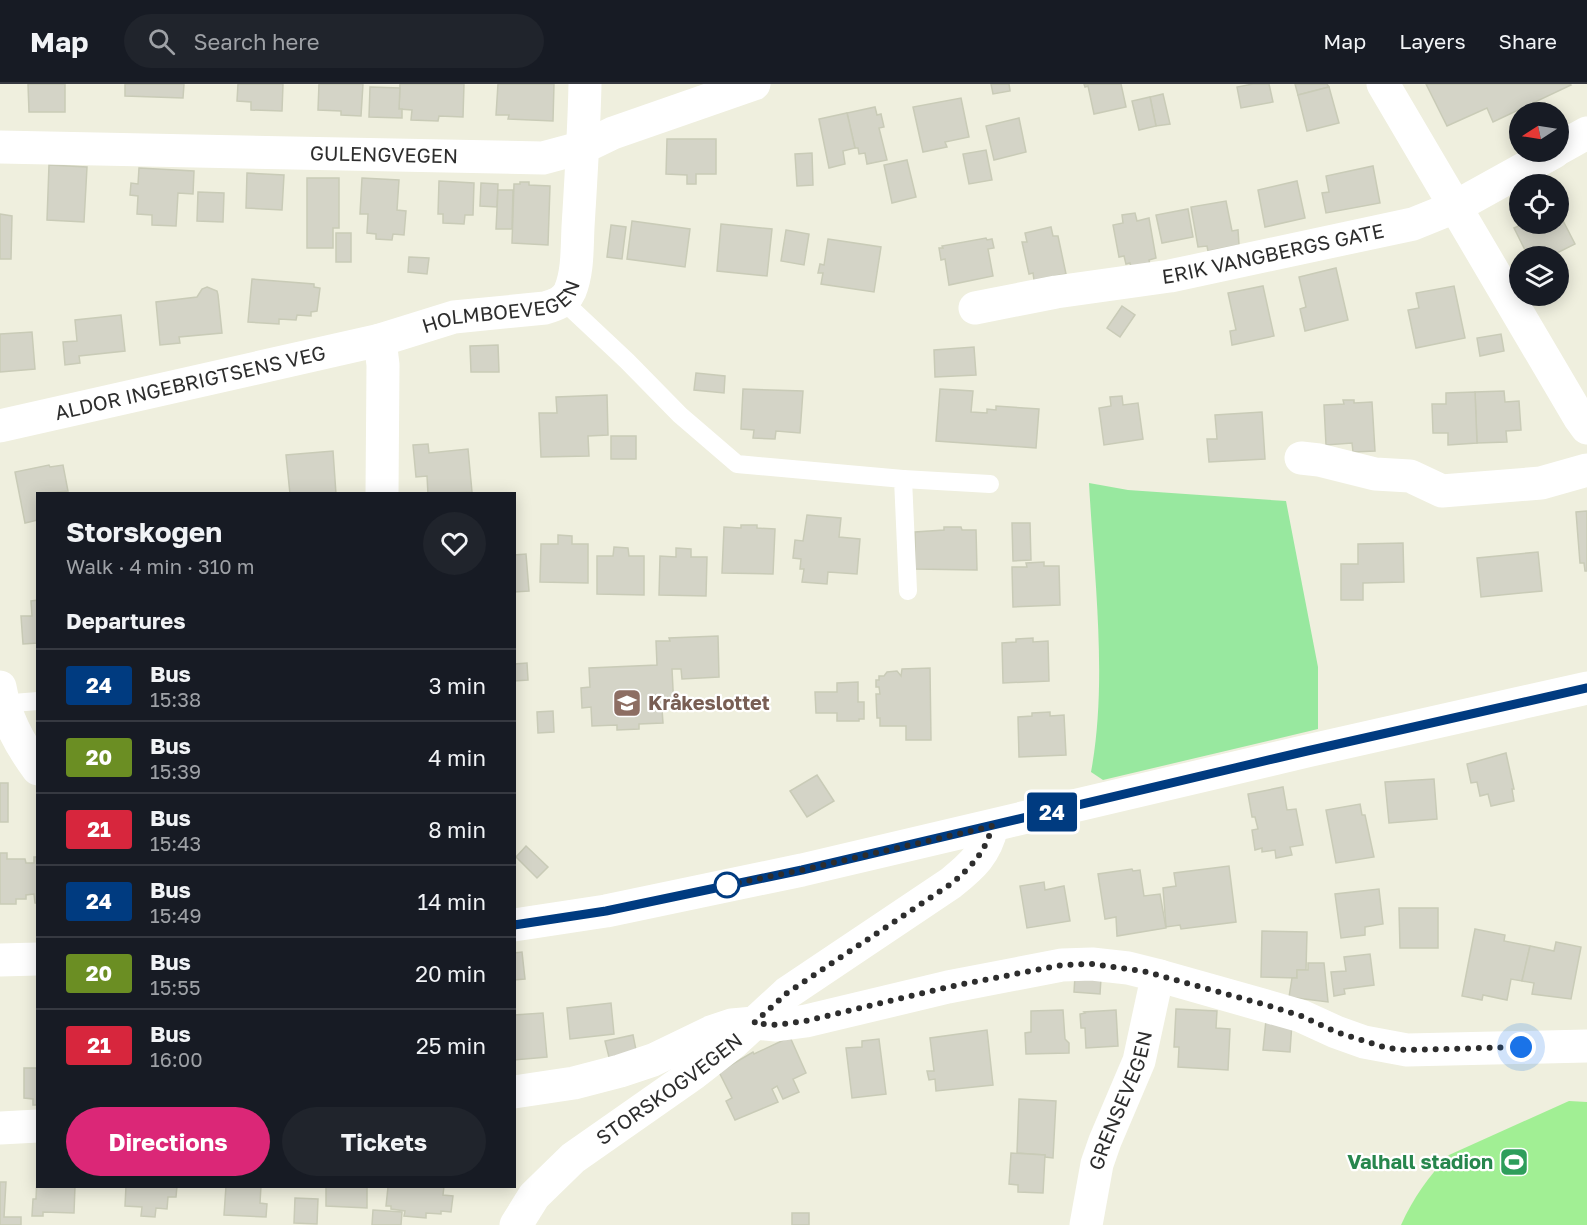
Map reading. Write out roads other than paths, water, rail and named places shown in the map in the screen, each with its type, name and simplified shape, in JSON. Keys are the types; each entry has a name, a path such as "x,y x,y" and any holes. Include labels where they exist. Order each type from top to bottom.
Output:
{"street":[{"name":"HOLMBOEVEGEN","path":"380,340 454,317 532,311 558,304 562,300 570,289 575,268 584,147 585,84"},
{"name":"GULENGVEGEN","path":"0,147 500,159 543,158 584,147 613,133 754,84"},
{"path":"1383,84 1587,428"},
{"path":"1569,143 1587,133"},
{"name":"ERIK VANGBERGS GATE","path":"975,308 1056,292 1170,276 1423,222 1536,162"},
{"path":"380,340 383,365 382,492"},
{"name":"ALDOR INGEBRIGTSENS VEG","path":"0,426 380,340"},
{"path":"1301,458 1319,460 1375,474 1410,476 1443,491 1541,483 1587,471"},
{"path":"516,925 606,911 802,870 1587,687"},
{"path":"1,698 18,737 36,766"},
{"name":"STORSKOGVEGEN","path":"516,1225 534,1196 573,1158 693,1074 734,1042 787,993 951,884 973,865 986,846 992,826"},
{"path":"0,960 36,959"},
{"path":"516,1092 574,1083 620,1071 653,1060 711,1032 732,1025 754,1023 776,1025 806,1021 948,987 1062,965 1092,964 1128,968 1160,975 1301,1016 1336,1032 1387,1048 1407,1050 1587,1046"},
{"name":"GRENSEVEGEN","path":"1086,1225 1097,1164 1139,1062 1155,987 1160,975"},
{"path":"0,1128 36,1126"}],"lane":[{"path":"562,300 680,415 737,464 903,479 990,484"},
{"path":"903,479 908,591"},
{"path":"1,698 36,701"}],"place":[{"name":"Kråkeslottet","path":"627,703"},
{"name":"Valhall stadion","path":"1514,1162"}]}
